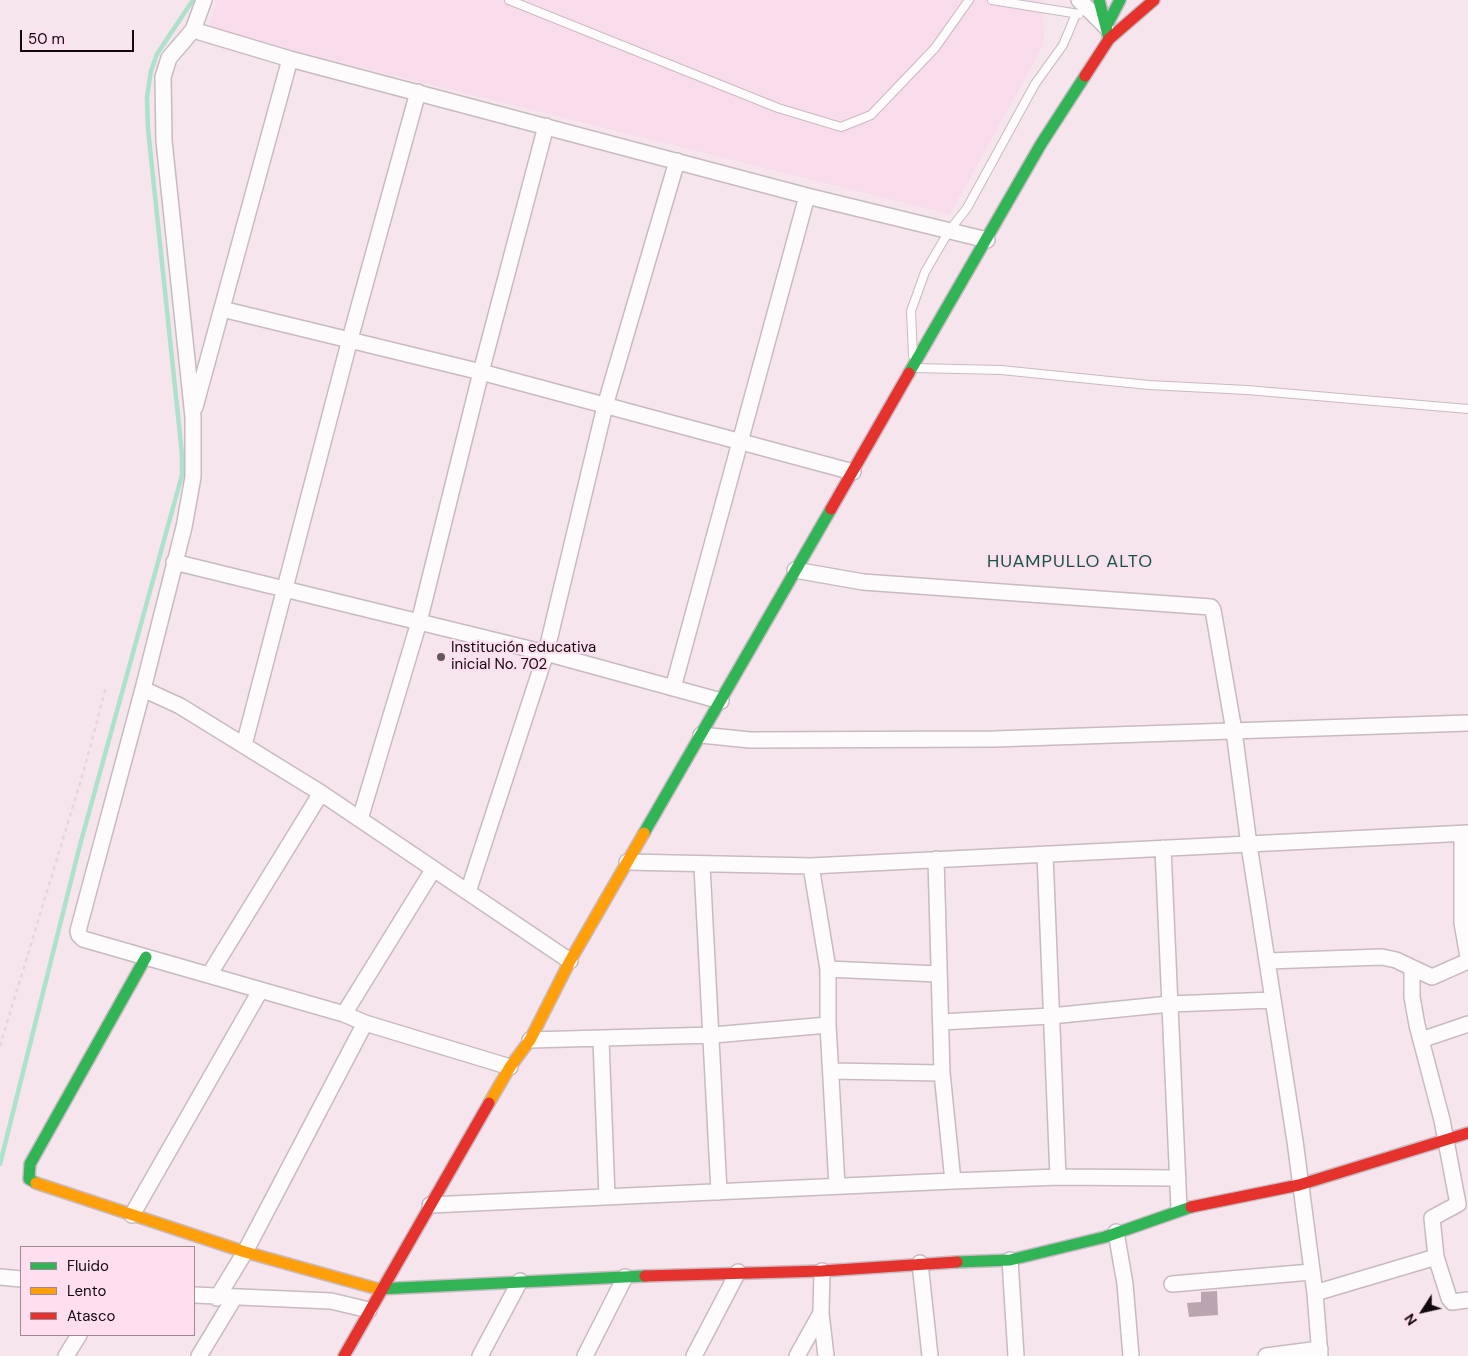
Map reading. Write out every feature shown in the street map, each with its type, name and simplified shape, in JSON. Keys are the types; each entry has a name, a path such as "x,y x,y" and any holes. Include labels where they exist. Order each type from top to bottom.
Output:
{"street":[{"path":"204,0 193,30 169,58 163,77 162,104 164,141 193,417 193,477 190,503 143,689 78,932 83,939 344,1014 365,1023 510,1067"},
{"path":"344,1356 510,1067 530,1040 570,961 721,701 794,570 854,472 1041,144 1108,33 1120,0"},
{"path":"1108,33 1154,0"},
{"path":"1086,7 1108,33"},
{"path":"193,30 290,59 807,196 987,240"},
{"path":"193,417 290,59"},
{"path":"244,745 283,590 418,92"},
{"path":"360,819 419,622 480,372 546,126"},
{"path":"468,892 546,652 605,406 677,161"},
{"path":"673,688 807,196"},
{"path":"222,309 480,372 854,472"},
{"path":"174,562 283,590 546,652 721,701"},
{"path":"794,570 863,582 1210,607 1216,617 1295,1141 1299,1185 1315,1293 1320,1352 1266,1356"},
{"path":"143,689 180,706 321,793 570,961"},
{"path":"701,735 750,740 994,739 1468,724"},
{"path":"209,975 321,793"},
{"path":"627,862 702,866 811,866 936,858 1465,834 1462,923 1468,959 1432,977 1396,960 1382,957 1267,961"},
{"path":"1163,848 1179,1209"},
{"path":"1045,854 1058,1177"},
{"path":"936,858 942,1073 952,1181"},
{"path":"702,866 713,1035 719,1192"},
{"path":"811,866 828,969 828,1025 837,1186"},
{"path":"344,1014 394,929 433,870"},
{"path":"146,957 30,1164 29,1180 42,1187 245,1252 381,1290 738,1272 822,1271 920,1262 1010,1260 1105,1237 1157,1219 1179,1209 1299,1185 1468,1133"},
{"path":"828,969 938,974"},
{"path":"1412,969 1412,997 1421,1040 1463,1205 1432,1218 1436,1257 1449,1298 1452,1302 1468,1300"},
{"path":"132,1215 260,991"},
{"path":"941,1022 1051,1016 1170,1004 1273,1000"},
{"path":"217,1298 245,1252 365,1023"},
{"path":"1421,1040 1468,1024"},
{"path":"530,1040 601,1040 713,1035 828,1025"},
{"path":"601,1040 607,1197"},
{"path":"832,1071 942,1073"},
{"path":"430,1205 1058,1177 1178,1178"},
{"path":"1116,1232 1126,1284 1131,1356"},
{"path":"1315,1293 1436,1257"},
{"path":"1010,1260 1016,1356"},
{"path":"920,1262 930,1356"},
{"path":"822,1271 821,1313 826,1356"},
{"path":"694,1356 738,1272"},
{"path":"1172,1284 1311,1272"},
{"path":"0,1277 20,1279"},
{"path":"585,1356 625,1277"},
{"path":"480,1356 520,1282"},
{"path":"195,1295 217,1298 331,1301 369,1310"},
{"path":"199,1356 234,1298"},
{"path":"797,1356 821,1313"},
{"path":"66,1356 77,1336"}],"lane":[{"path":"509,0 778,108 841,127 871,115 935,48 970,0"},
{"path":"992,0 1086,7 1036,84 967,208 950,231 925,272 911,312 913,368 1001,370 1149,384 1247,390 1468,409"}],"path":[{"path":"0,1046 84,770 106,687"}],"shaded area":[{"path":"217,0 1043,0 1044,44 950,214 208,29"}],"building":[{"path":"1217,1291 1218,1315 1189,1317 1187,1303 1201,1302 1201,1292"}],"waterway":[{"path":"0,1164 80,845 182,475 182,454 148,129 147,97 151,71 157,54 193,0"}],"traffic: fast":[{"path":"1099,0 1109,39"},
{"path":"1106,27 1120,0"},
{"path":"909,373 1041,144 1085,76"},
{"path":"644,833 831,509"},
{"path":"36,1183 29,1179 30,1164 146,957"},
{"path":"957,1262 1010,1260 1105,1237 1191,1207"},
{"path":"378,1289 645,1276"}],"traffic: slow":[{"path":"489,1103 510,1067 530,1040 570,961 644,833"},
{"path":"36,1183 245,1252 378,1289"}],"traffic: jam":[{"path":"1085,76 1109,39 1154,0"},
{"path":"831,509 909,373"},
{"path":"344,1356 489,1103"},
{"path":"1191,1207 1299,1185 1468,1133"},
{"path":"645,1276 822,1271 957,1262"}],"place":[{"name":"Institución educativa inicial No. 702","path":"441,657"}],"district":[{"name":"HUAMPULLO ALTO","path":"1070,562"}]}
